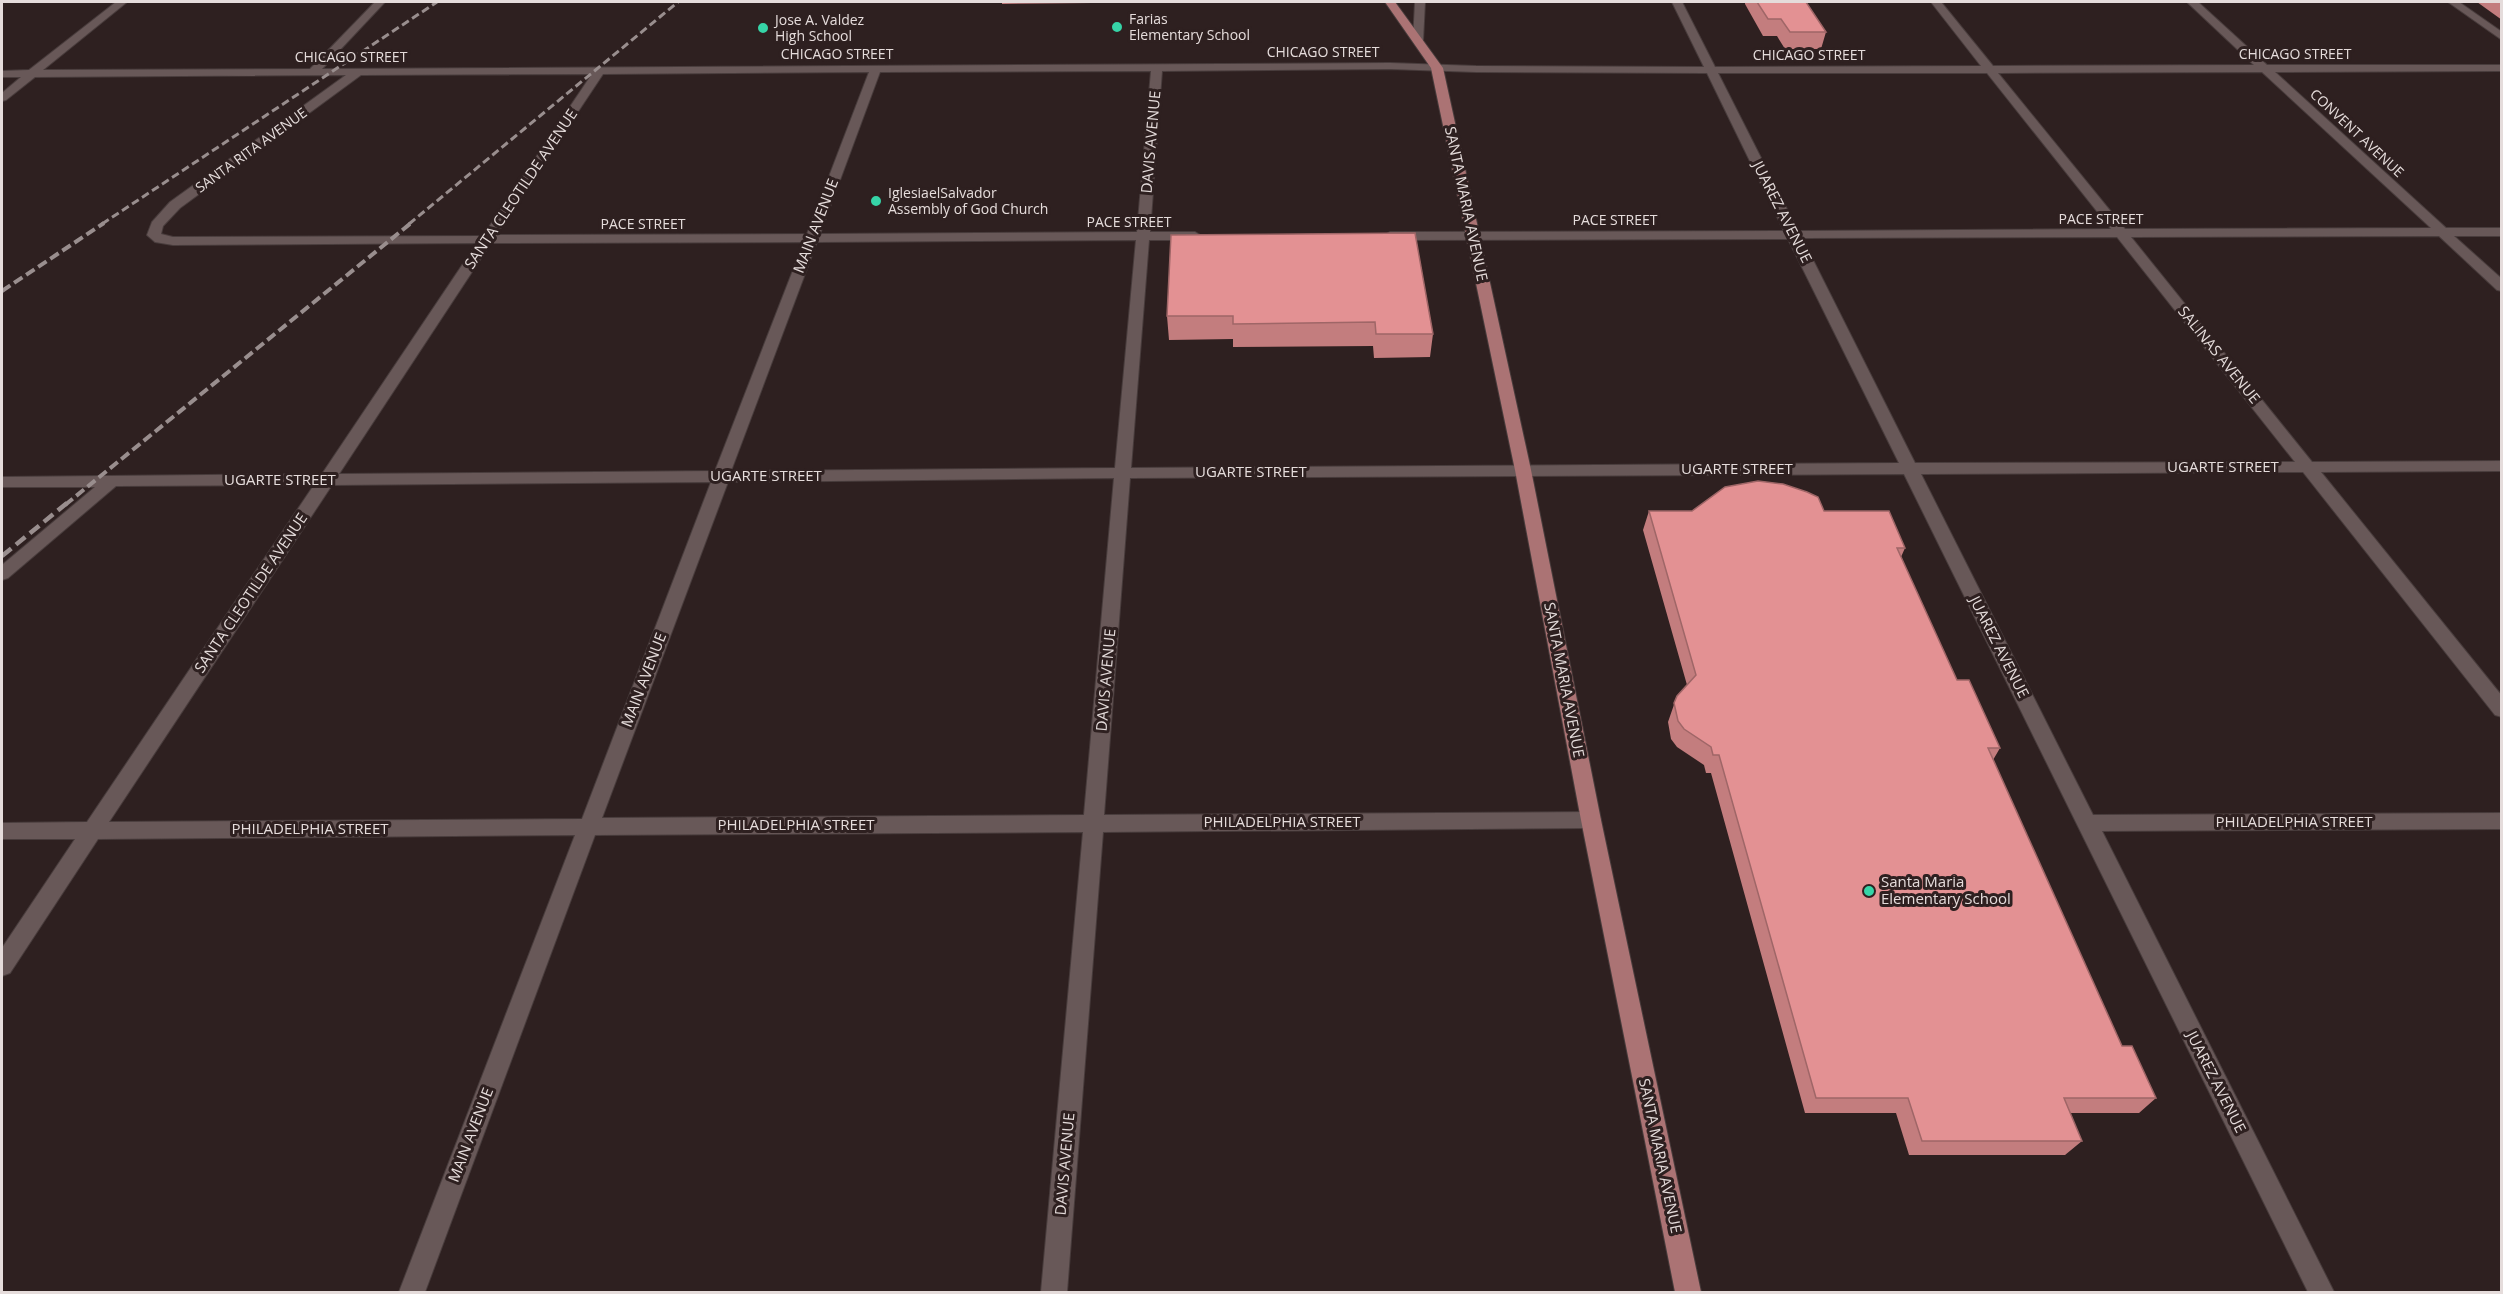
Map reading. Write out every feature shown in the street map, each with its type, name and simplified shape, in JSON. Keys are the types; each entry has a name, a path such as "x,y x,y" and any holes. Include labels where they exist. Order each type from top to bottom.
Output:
{"main road":[{"path":"1390,2 1437,68"},
{"name":"SANTA MARIA AVENUE","path":"1437,68 1523,470 1591,820 1688,1293"}],"street":[{"path":"2,98 122,2"},
{"path":"313,72 380,2"},
{"path":"1418,41 1420,2"},
{"name":"JUAREZ AVENUE","path":"1677,2 2321,1293"},
{"name":"SALINAS AVENUE","path":"1936,2 2502,710"},
{"name":"CONVENT AVENUE","path":"2192,2 2502,287"},
{"path":"2453,2 2502,37"},
{"name":"CHICAGO STREET","path":"2,74 1157,68 1711,70 2502,68"},
{"name":"DAVIS AVENUE","path":"1054,1293 1157,68"},
{"name":"MAIN AVENUE","path":"412,1293 876,69"},
{"name":"SANTA CLEOTILDE AVENUE","path":"2,966 600,70"},
{"name":"SANTA RITA AVENUE","path":"154,236 157,225 175,205 357,72"},
{"name":"PACE STREET","path":"1378,236 2502,232"},
{"name":"PACE STREET","path":"154,236 173,241 1214,236"},
{"name":"UGARTE STREET","path":"2,482 1523,470 2502,466"},
{"path":"2,574 112,481"},
{"name":"PHILADELPHIA STREET","path":"2,831 1591,820"},
{"name":"PHILADELPHIA STREET","path":"2087,823 2502,821"}],"building":[{"path":"1757,2 1806,2 1826,32 1790,32 1781,19 1768,19"},
{"path":"1415,233 1433,334 1376,334 1375,322 1233,324 1233,316 1167,316 1171,235"},
{"path":"1758,481 1783,484 1818,497 1824,511 1889,511 1905,548 1897,548 1957,680 1969,680 2000,748 1988,748 2122,1046 2132,1046 2156,1098 2064,1098 2082,1141 1922,1141 1908,1098 1816,1098 1719,755 1713,755 1711,747 1684,729 1678,721 1674,703 1677,696 1696,675 1649,511 1692,511 1725,487"}],"railway":[{"path":"102,224 437,2"},
{"path":"409,224 678,2"},
{"path":"2,291 104,223"},
{"path":"65,505 411,223"},
{"path":"2,556 67,503"}],"place":[{"name":"Farias Elementary School","path":"1117,27"},
{"name":"Jose A. Valdez High School","path":"763,28"},
{"name":"IglesiaelSalvador Assembly of God Church","path":"876,201"},
{"name":"Santa Maria Elementary School","path":"1869,891"}]}
